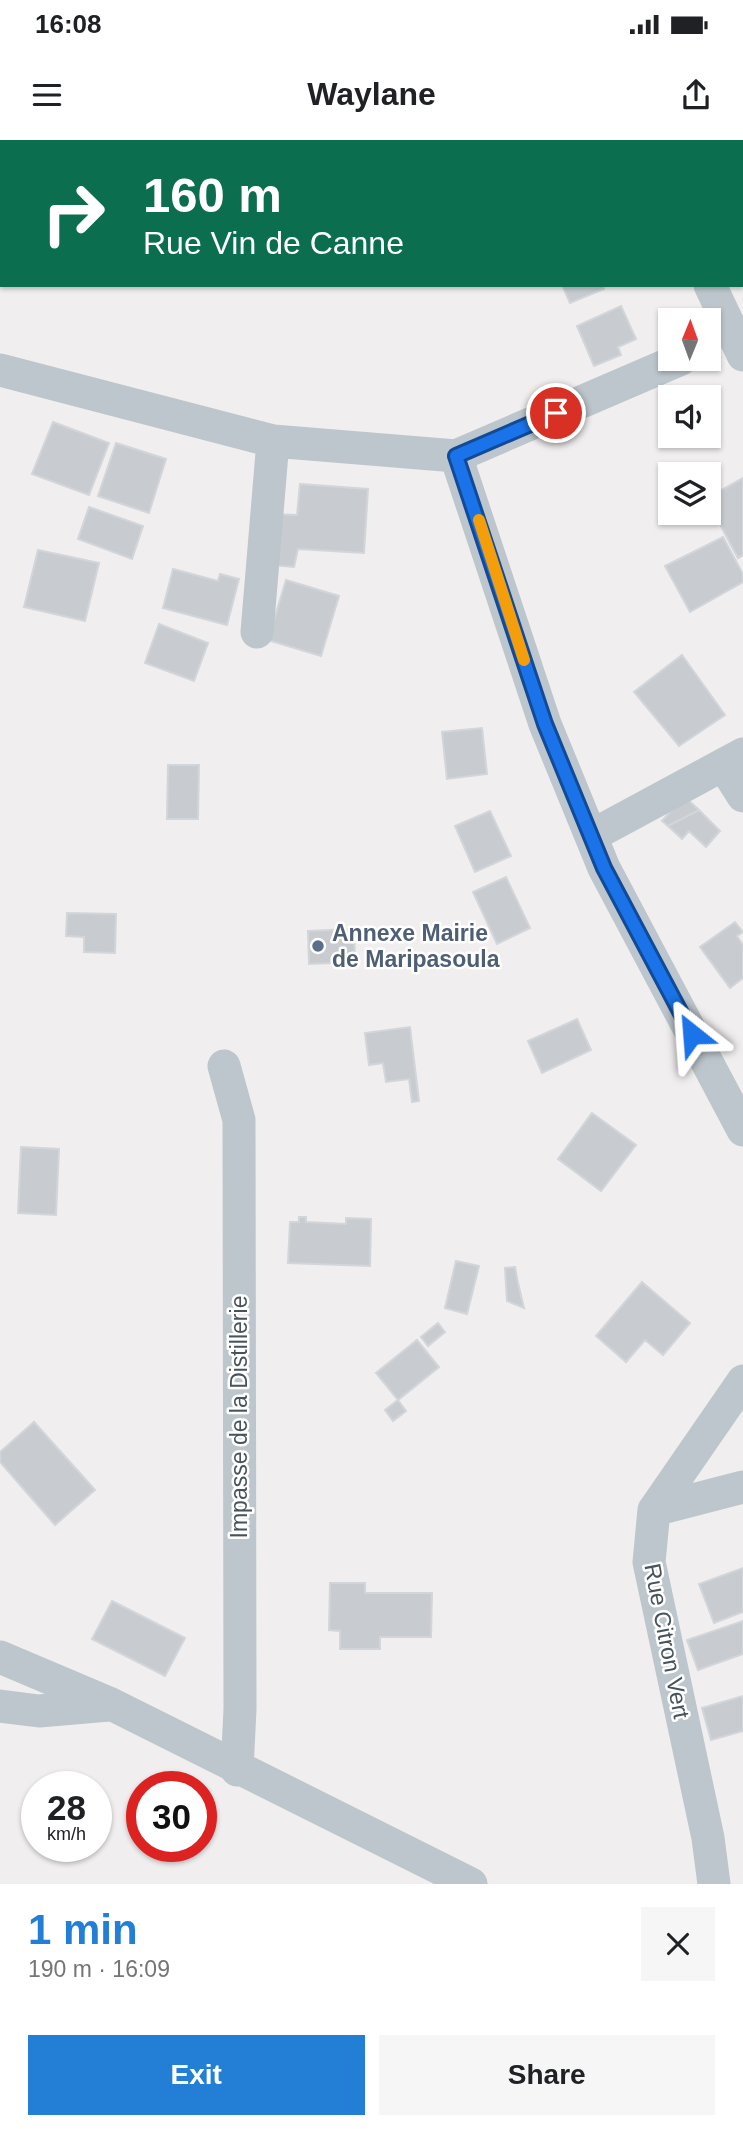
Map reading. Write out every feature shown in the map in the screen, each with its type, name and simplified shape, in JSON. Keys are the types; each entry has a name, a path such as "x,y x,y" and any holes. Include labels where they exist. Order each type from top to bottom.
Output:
{"street":[{"path":"711,287 729,346"},
{"path":"0,370 273,441 456,456 658,369"},
{"path":"257,632 273,441"},
{"path":"456,456 545,724 604,868 743,1130"},
{"path":"591,836 734,760 743,796"},
{"name":"Impasse de la Distillerie","path":"224,1066 239,1120 240,1709 237,1770"},
{"name":"Rue Citron Vert","path":"714,1884 708,1838 649,1562 654,1510 743,1381"},
{"path":"654,1510 743,1487"},
{"path":"0,1657 111,1704 237,1770 471,1884"},
{"path":"0,1706 39,1711 111,1704"}],"building":[{"path":"563,287 604,287 604,289 570,303"},
{"path":"621,306 636,339 618,347 621,355 594,366 577,326"},
{"path":"53,422 109,443 89,495 32,474"},
{"path":"116,443 166,459 149,513 98,496"},
{"path":"743,478 743,555 738,558 720,525 721,490"},
{"path":"300,484 368,489 364,553 298,549 294,567 271,565 272,514 297,515"},
{"path":"89,507 143,526 132,559 78,539"},
{"path":"723,537 743,574 743,582 690,612 665,566"},
{"path":"38,550 99,563 85,621 24,607"},
{"path":"173,569 218,581 220,574 239,579 227,625 163,608"},
{"path":"286,580 339,596 321,656 268,640"},
{"path":"159,624 208,643 194,681 145,663"},
{"path":"682,655 725,715 679,746 634,692"},
{"path":"482,728 487,774 447,779 442,732"},
{"path":"168,765 199,765 198,819 167,819"},
{"path":"684,796 699,810 668,826 662,821"},
{"path":"699,810 720,831 706,847 689,831 682,839 668,826"},
{"path":"490,811 511,856 475,872 455,826"},
{"path":"506,877 530,928 497,944 473,892"},
{"path":"67,913 116,914 115,953 84,952 84,937 66,936"},
{"path":"735,922 743,932 737,936 743,945 743,978 730,988 700,947"},
{"path":"354,929 355,962 309,964 308,931"},
{"path":"577,1019 591,1050 542,1073 528,1041"},
{"path":"410,1027 419,1101 412,1102 409,1079 386,1082 383,1063 369,1065 365,1033"},
{"path":"592,1113 636,1145 601,1191 558,1159"},
{"path":"21,1147 59,1149 56,1215 18,1213"},
{"path":"299,1217 306,1217 306,1222 346,1224 346,1218 371,1219 370,1266 288,1263 290,1222 299,1222"},
{"path":"456,1261 479,1266 467,1314 445,1308"},
{"path":"515,1267 524,1308 507,1301 505,1268"},
{"path":"642,1282 690,1323 663,1355 645,1340 626,1362 596,1336"},
{"path":"438,1323 445,1332 428,1346 421,1337"},
{"path":"417,1340 439,1367 398,1400 376,1373"},
{"path":"398,1400 406,1411 393,1421 385,1410"},
{"path":"34,1422 95,1490 55,1525 0,1462 0,1452"},
{"path":"743,1568 743,1612 714,1623 699,1584"},
{"path":"330,1583 365,1583 365,1593 432,1593 431,1637 380,1637 380,1649 340,1649 340,1631 329,1630"},
{"path":"112,1601 185,1638 165,1676 92,1639"},
{"path":"743,1621 743,1654 698,1670 687,1640"},
{"path":"743,1696 743,1731 711,1740 702,1708"}],"slow traffic":[{"path":"479,520 524,660"}],"place":[{"name":"Annexe Mairie de Maripasoula","path":"318,946"}],"route":[{"path":"556,413 456,456 545,724 604,868 692,1034"}]}
